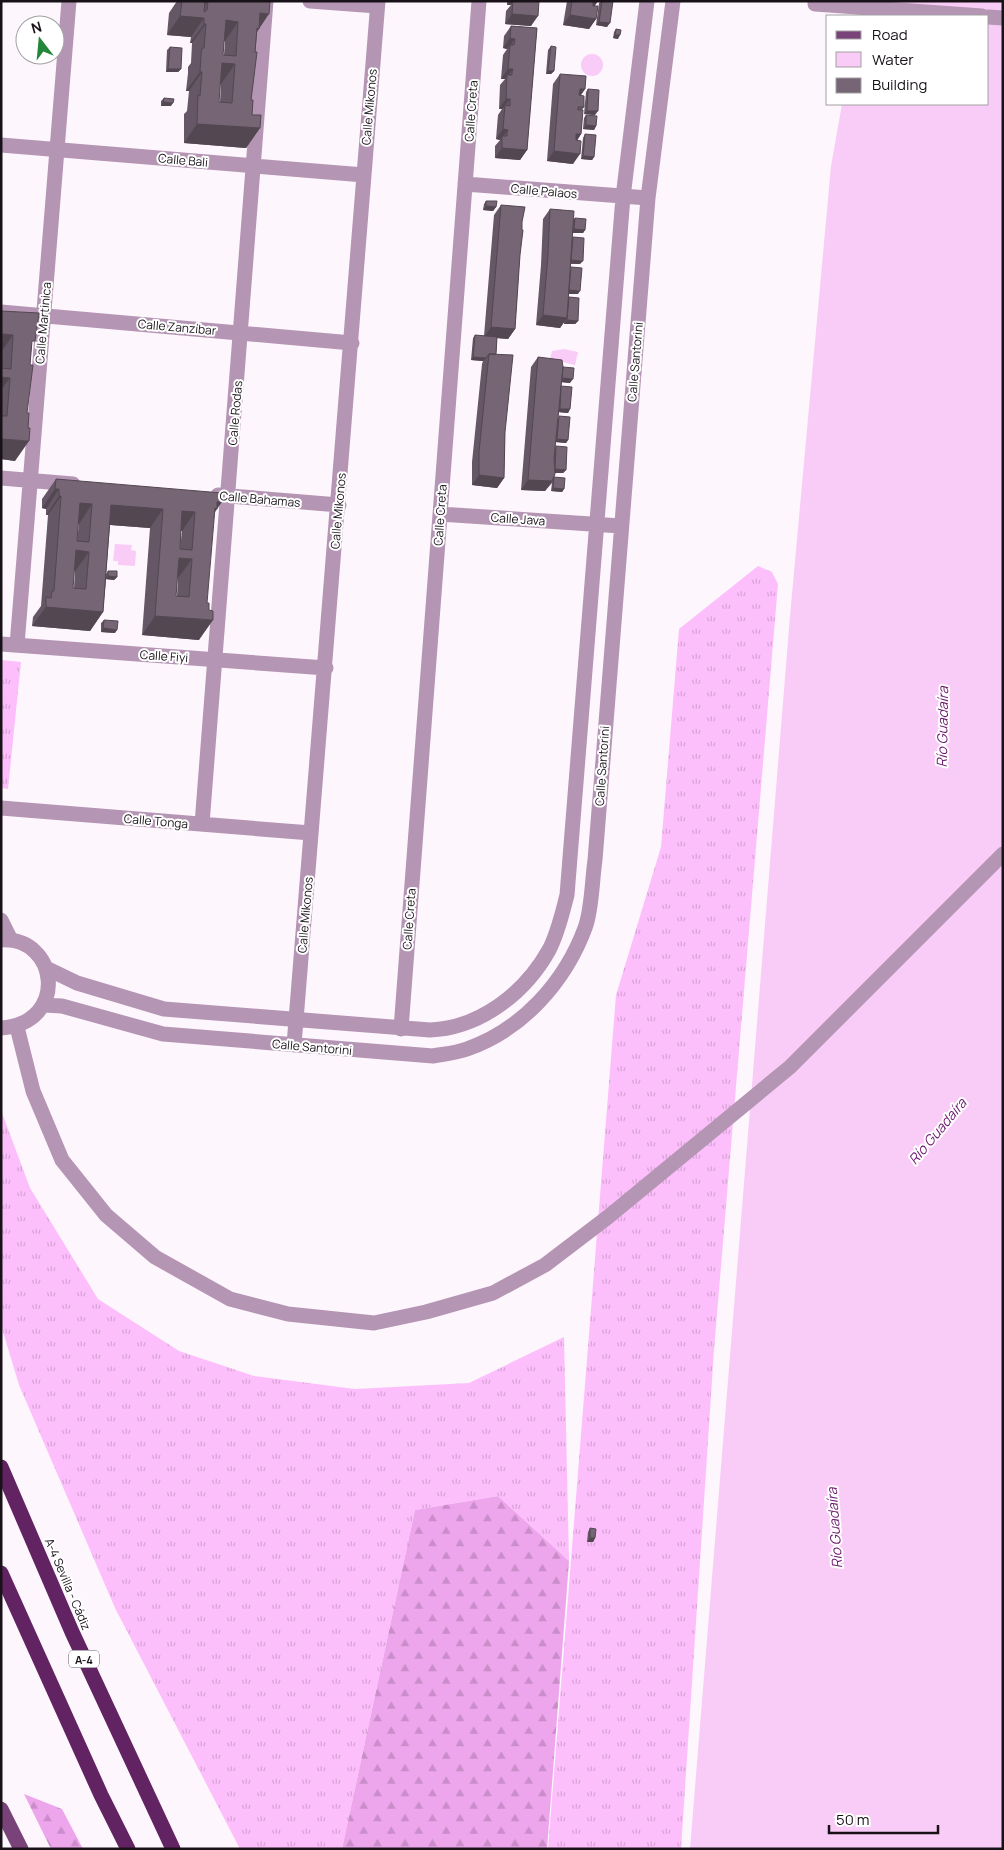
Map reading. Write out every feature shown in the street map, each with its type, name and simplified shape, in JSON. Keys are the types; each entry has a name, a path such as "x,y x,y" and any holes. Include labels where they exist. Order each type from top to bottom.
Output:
{"highway":[{"name":"A-4 Sevilla - Cádiz","path":"1,1467 72,1632 173,1849"},
{"path":"1,1573 101,1795 128,1849"}],"main road":[{"path":"1,1809 20,1849"}],"street":[{"name":"Calle Martinica","path":"17,645 68,1"},
{"name":"Calle Rodas","path":"202,824 242,333 266,1"},
{"path":"310,1 378,4"},
{"name":"Calle Creta","path":"401,1029 479,1"},
{"name":"Calle Santorini","path":"46,968 77,983 164,1009 401,1029 444,1030 463,1025 489,1013 517,990 533,973 549,950 560,924 567,895 623,197 647,1"},
{"name":"Calle Santorini","path":"43,1005 62,1006 163,1034 433,1056 465,1050 486,1041 529,1013 562,975 586,927 595,860 648,198 673,1"},
{"name":"Calle Mikonos","path":"294,1045 326,668 378,4"},
{"path":"814,4 968,15"},
{"path":"989,17 1003,18"},
{"name":"Calle Bali","path":"1,145 364,175"},
{"name":"Calle Palaos","path":"465,184 648,198"},
{"name":"Calle Zanzíbar","path":"1,312 352,343"},
{"path":"1,478 90,485"},
{"name":"Calle Bahamas","path":"198,494 339,505"},
{"name":"Calle Java","path":"440,514 621,526"},
{"name":"Calle Fiyi","path":"1,644 326,668"},
{"name":"Calle Tonga","path":"1,808 311,833"},
{"path":"17,1027 33,1091 62,1160 106,1215 154,1257 230,1299 288,1314 374,1322 426,1312 493,1293 545,1265 738,1111 790,1067 1003,854"},
{"path":"1,920 6,940 30,947 40,956 46,968 49,981 48,995 31,1020 17,1027 1,1028"}],"green space":[{"path":"758,566 772,572 778,584 714,1350 681,1849 548,1849 616,995 661,847 679,629"},
{"path":"1,660 21,662 8,789 1,788"},
{"path":"1,1110 30,1188 98,1299 179,1351 254,1376 355,1389 469,1383 564,1337 569,1561 498,1496 415,1510 342,1849 240,1849 115,1608 19,1385 1,1325"},
{"path":"498,1496 569,1561 547,1849 342,1849 415,1510"},
{"path":"24,1794 62,1809 83,1849 51,1849"}],"water":[{"name":"Río Guadaíra","path":"860,1 1003,1 1003,1849 690,1849 790,616 831,166 842,105 989,105 989,15 857,15"},
{"path":"592,54 600,57 603,65 600,73 592,76 584,73 581,65 584,57"},
{"path":"564,349 578,352 575,365 550,359 552,351"},
{"path":"115,544 132,545 131,550 136,551 135,566 118,565 118,561 113,561"}],"building":[{"path":"182,1 205,1 204,12 207,10 208,1 270,1 269,14 260,13 259,29 257,28 255,52 257,52 251,100 253,100 252,115 261,115 260,128 197,124 198,95 200,96 202,72 200,72 201,54 202,48 204,48 206,24 204,24 204,18 180,16","holes":["226,20 238,22 236,56 223,55","222,63 235,64 232,103 219,102"]},
{"path":"513,1 539,1 538,16 512,14"},
{"path":"572,1 593,1 593,6 598,6 596,19 570,15"},
{"path":"602,1 613,1 610,23 599,22"},
{"path":"511,26 537,28 527,150 502,148 502,136 507,136 508,130 503,129 505,105 510,106 510,99 506,99 507,75 512,75 513,69 508,69 510,45 514,45 515,39 510,38"},
{"path":"616,29 621,30 620,35 615,35"},
{"path":"551,46 556,47 554,71 548,71"},
{"path":"170,47 182,48 181,69 168,69"},
{"path":"560,74 586,76 585,89 580,89 579,95 584,96 584,107 578,107 578,110 583,110 581,134 576,134 576,140 581,141 580,154 554,151"},
{"path":"588,89 599,90 598,111 587,111"},
{"path":"164,98 174,99 173,103 163,102"},
{"path":"586,115 597,116 596,126 586,125"},
{"path":"585,134 596,135 594,157 583,156"},
{"path":"486,201 497,201 496,207 486,206"},
{"path":"501,205 525,207 522,222 523,230 515,329 491,327"},
{"path":"550,209 574,211 567,318 543,315"},
{"path":"575,218 586,219 585,230 574,229"},
{"path":"573,237 584,238 583,261 571,260"},
{"path":"571,267 582,268 580,291 569,290"},
{"path":"569,297 579,298 578,321 567,320"},
{"path":"1,311 39,313 35,341 32,341 30,365 33,365 27,413 29,413 29,441 1,439 1,416 7,416 10,378 1,377 1,368 11,369 13,335 2,334 1,337"},
{"path":"475,335 497,337 496,354 489,354 486,358 473,357"},
{"path":"489,354 513,355 505,432 504,478 479,475 479,452"},
{"path":"538,357 562,360 563,367 554,458 555,474 552,481 528,480"},
{"path":"563,367 574,368 573,379 562,378"},
{"path":"561,386 572,387 570,409 560,409"},
{"path":"559,416 570,417 568,440 557,439"},
{"path":"556,446 567,447 566,470 555,469"},
{"path":"554,477 565,478 564,489 553,488"},
{"path":"56,479 222,493 222,502 217,502 217,509 215,508 207,603 209,603 209,610 213,611 213,620 155,616 163,509 111,505 103,612 46,607 46,597 51,598 52,591 54,591 61,496 59,496 59,489 55,489","holes":["80,503 92,504 89,542 77,541","182,511 195,512 192,550 180,549","76,550 89,552 86,589 73,588","179,558 192,559 189,597 176,596"]},
{"path":"108,571 117,571 117,577 108,576"},
{"path":"104,620 118,621 117,630 103,628"},
{"path":"590,1528 596,1529 595,1538 590,1538"}]}
